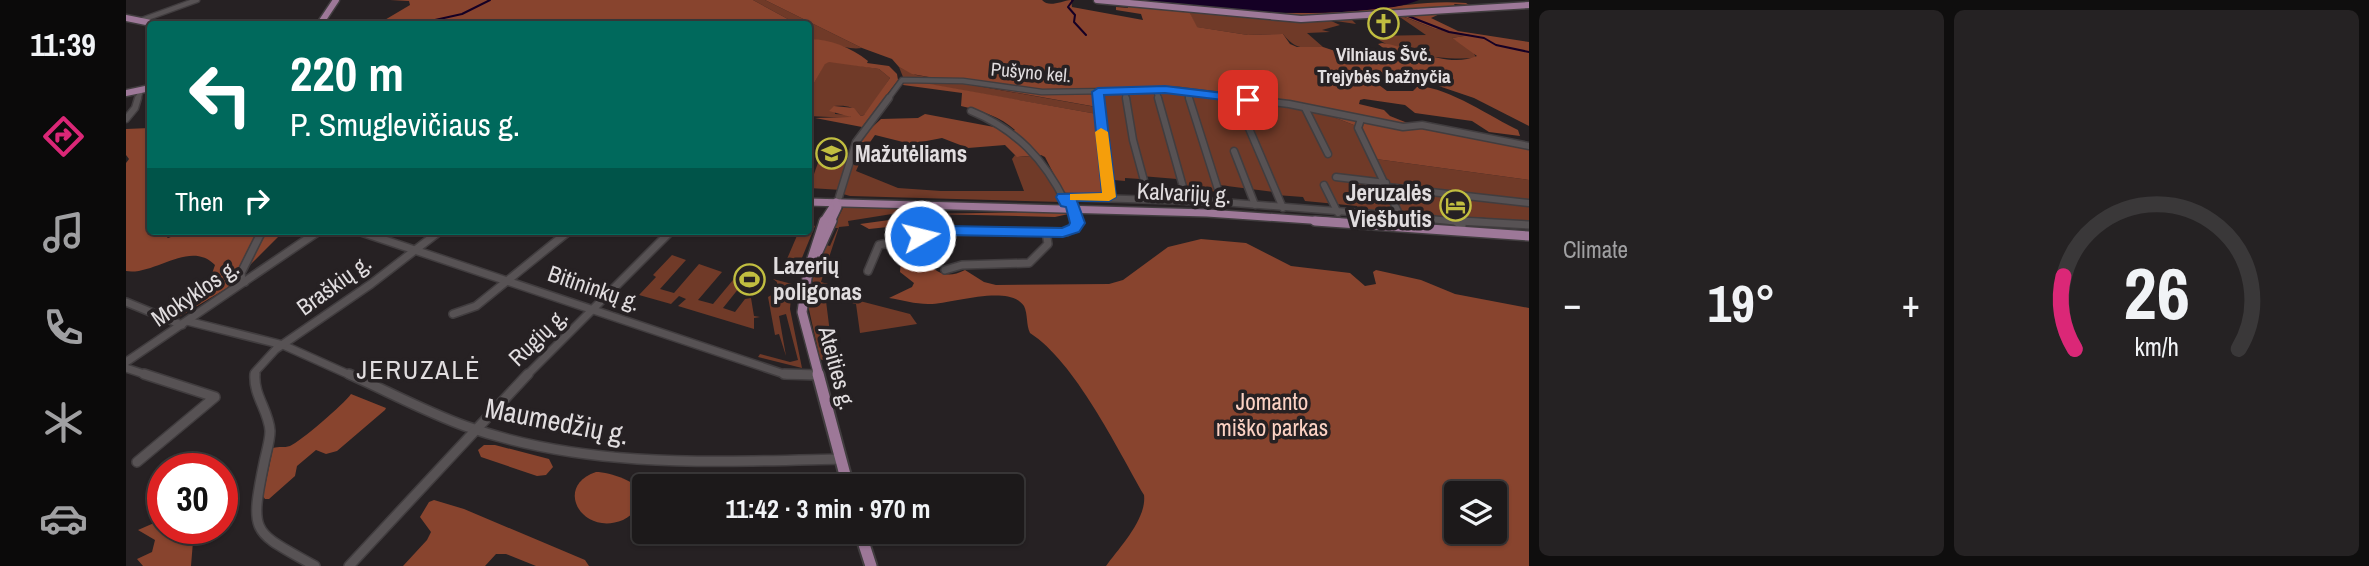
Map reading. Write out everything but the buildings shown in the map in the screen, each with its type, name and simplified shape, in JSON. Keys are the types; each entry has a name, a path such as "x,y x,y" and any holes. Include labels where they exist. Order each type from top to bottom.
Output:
{"main road":[{"path":"322,21 336,0"},
{"path":"1097,0 1301,19 1529,5"},
{"path":"126,18 147,22"},
{"path":"126,93 147,89"},
{"path":"812,197 837,200"},
{"path":"812,202 837,200"},
{"name":"Kalvarijų g.","path":"837,200 1203,208 1339,214 1381,223 1461,223 1529,228"},
{"name":"Ateities g.","path":"837,200 838,207 813,259 802,293 802,312 844,474"},
{"name":"Kalvarijų g.","path":"1068,203 1381,223 1529,236"},
{"path":"863,544 866,566"},
{"path":"864,544 871,566"}],"street":[{"path":"139,21 197,0"},
{"name":"Pušyno kel.","path":"837,200 851,151 902,80 963,81 1042,92 1187,92 1305,108 1403,127 1422,125 1529,146"},
{"path":"126,119 135,108 141,90"},
{"path":"1156,90 1186,201"},
{"path":"1125,91 1133,140 1149,199"},
{"path":"1098,92 1109,197"},
{"path":"1187,92 1223,202"},
{"path":"1236,99 1283,208"},
{"path":"1305,108 1328,154"},
{"path":"868,271 880,244 939,231 1063,232 1074,229 1078,220 1036,151 999,123 971,111"},
{"path":"1361,119 1358,128 1400,216"},
{"path":"1234,151 1255,205"},
{"path":"1336,177 1529,203"},
{"path":"1324,185 1339,214"},
{"path":"1068,203 1109,197 1223,202 1461,223"},
{"path":"945,270 962,265 1029,263 1048,244 1046,232"},
{"path":"245,282 242,281 241,273 260,235"},
{"name":"Mokyklos g.","path":"126,362 313,235"},
{"name":"Bitininkų g.","path":"370,235 508,279 787,375 817,375"},
{"name":"Braškių g.","path":"315,566 260,533 256,519 270,430 253,379 259,366 283,345 435,235"},
{"path":"453,314 476,306 564,235"},
{"name":"Rugių g.","path":"349,566 522,380 667,235"},
{"name":"Maumedžių g.","path":"126,302 184,323 283,345 477,430 555,448 623,459 694,463 840,459"},
{"path":"126,368 215,397 137,462"}],"shaded area":[{"path":"753,0 765,0 807,21 792,21"},
{"path":"1122,0 1419,0 1380,9 1305,13"},
{"path":"1188,9 1235,15 1348,16 1356,24 1329,20 1340,25 1322,30 1330,32 1307,33 1323,47 1304,47 1296,46 1283,34 1248,35 1196,27"},
{"path":"1394,13 1435,29 1470,35 1452,38 1473,51 1476,58 1422,55 1396,48 1373,36 1426,35"},
{"path":"812,23 862,48 849,48 812,39"},
{"path":"831,61 879,69 890,78 866,114 861,116 852,108 834,106 835,114 850,115 850,118 812,116 812,87 825,63"},
{"path":"899,67 916,75 1096,107 1095,91 1150,89 1305,106 1359,127 1376,159 1529,180 1529,224 1361,213 1357,206 1305,201 1303,197 1276,195 1274,192 1219,185 1220,192 1181,188 1177,179 1141,176 1140,179 1125,178 1125,181 1103,179 1097,114 909,81 903,77"},
{"path":"1015,155 1041,155 1039,156 1061,202 850,196 843,194 842,190 812,188 812,174 819,160 860,162 856,171 898,188 1024,191 1012,159"},
{"path":"844,206 906,207 892,214 848,221 849,226 839,227 821,282 828,284 817,285 812,281 826,245 830,246 838,228 833,228"},
{"path":"797,235 811,235 797,270 791,275 781,273"},
{"path":"672,255 686,260 660,289 674,293 699,264 722,272 698,300 713,304 733,280 743,283 723,308 735,312 745,299 751,298 754,316 760,317 754,318 754,329 678,306 686,299 679,296 671,304 639,295"},
{"path":"773,279 792,284 790,309 802,368 758,357 760,354 790,362 798,360 786,314 779,316 786,356 779,334 775,335 768,297 777,292 777,282"},
{"path":"818,291 844,298 826,301 830,333 837,356 842,356 843,360 827,362 820,359 808,305 809,297 817,298"},
{"path":"856,300 910,314 917,324 860,333 856,304 852,303"}],"green space":[{"path":"390,0 753,0 792,21 383,21 410,5 409,1"},
{"path":"765,0 1042,0 1052,4 1071,0 1072,7 1143,20 1141,14 1116,10 1116,7 1128,8 1127,3 1188,9 1197,27 1248,35 1283,34 1290,44 1297,47 1390,53 1378,44 1382,43 1454,60 1477,56 1452,38 1470,35 1435,29 1400,15 1321,17 1265,13 1330,12 1429,3 1466,3 1469,5 1454,4 1456,7 1444,7 1444,12 1431,18 1458,31 1529,42 1529,126 1474,98 1415,78 1382,76 1378,78 1379,85 1387,91 1413,91 1417,87 1428,87 1454,96 1518,130 1520,136 1489,132 1472,121 1415,113 1405,105 1364,99 1360,100 1359,104 1384,110 1390,116 1405,122 1529,147 1529,180 1376,159 1359,127 1305,106 1176,89 1096,92 1097,107 912,74 899,67 892,59 862,48"},
{"path":"812,39 840,45 861,56 867,63 889,66 897,74 898,80 862,127 815,118 851,117 829,111 834,106 854,108 861,116 864,115 890,78 879,69 829,62 825,64 812,87"},
{"path":"913,81 1097,114 1105,193 1064,194 1045,157 1017,157 1005,145 968,148 942,138 911,144 875,135 864,151 856,149 865,134 881,119 918,118 925,114 994,127 1009,133 1015,130 990,115 961,106 962,93 903,85 904,82"},
{"path":"147,128 147,235 164,235 168,238 177,235 280,235 227,288 179,317 173,317 178,308 207,288 215,265 205,258 194,256 148,269 126,271 126,163 129,159 126,155 126,129"},
{"path":"1069,211 1073,213 1055,217 933,214"},
{"path":"933,214 887,224 888,227 869,229 860,224"},
{"name":"Jomanto miško parkas","path":"1201,239 1246,243 1291,266 1350,273 1365,286 1376,284 1373,272 1376,270 1421,280 1455,294 1529,308 1529,566 1106,566 1137,523 1144,504 1144,495 1079,385 1047,346 1030,333 1024,306 1016,299 1006,296 928,304 889,298 912,287 914,283 900,272 901,259 904,256 920,259 946,274 965,270 984,282 996,285 1109,284 1123,280 1168,247"},
{"path":"351,394 386,408 337,451 326,454 316,450 297,466 295,476 269,499 265,499 263,496 273,448 288,447 295,443"},
{"path":"484,445 495,445 549,459 553,467 546,475 537,476 481,457 478,450"},
{"path":"596,472 632,483 632,514 623,520 608,523 595,522 585,516 578,508 575,498 576,488 583,479"},
{"path":"434,500 464,509 585,560 589,566 536,566 506,554 496,554 485,566 403,566 431,532 420,517 429,502"},
{"path":"147,526 147,535 138,530"},
{"path":"154,544 193,544 191,566 143,566 137,559 152,552"}],"waterway":[{"path":"430,21 462,14 490,0"},
{"path":"1073,0 1068,7 1075,15 1074,22 1086,35"},
{"path":"1408,16 1449,32 1484,38 1496,45 1529,52"}],"slow traffic":[{"path":"1075,197 1109,197 1101,132"}],"place":[{"name":"Vilniaus Švč. Trejybės bažnyčia","path":"1384,23"},
{"name":"Mažutėliams","path":"832,154"},
{"name":"Jeruzalės Viešbutis","path":"1455,206"},
{"name":"Lazerių poligonas","path":"750,279"}],"district":[{"name":"JERUZALĖ","path":"419,370"}],"route":[{"path":"920,236 946,230 1067,232 1074,229 1078,223 1076,214 1072,203 1066,203 1063,197 1109,197 1098,92 1178,90 1248,100"}]}
